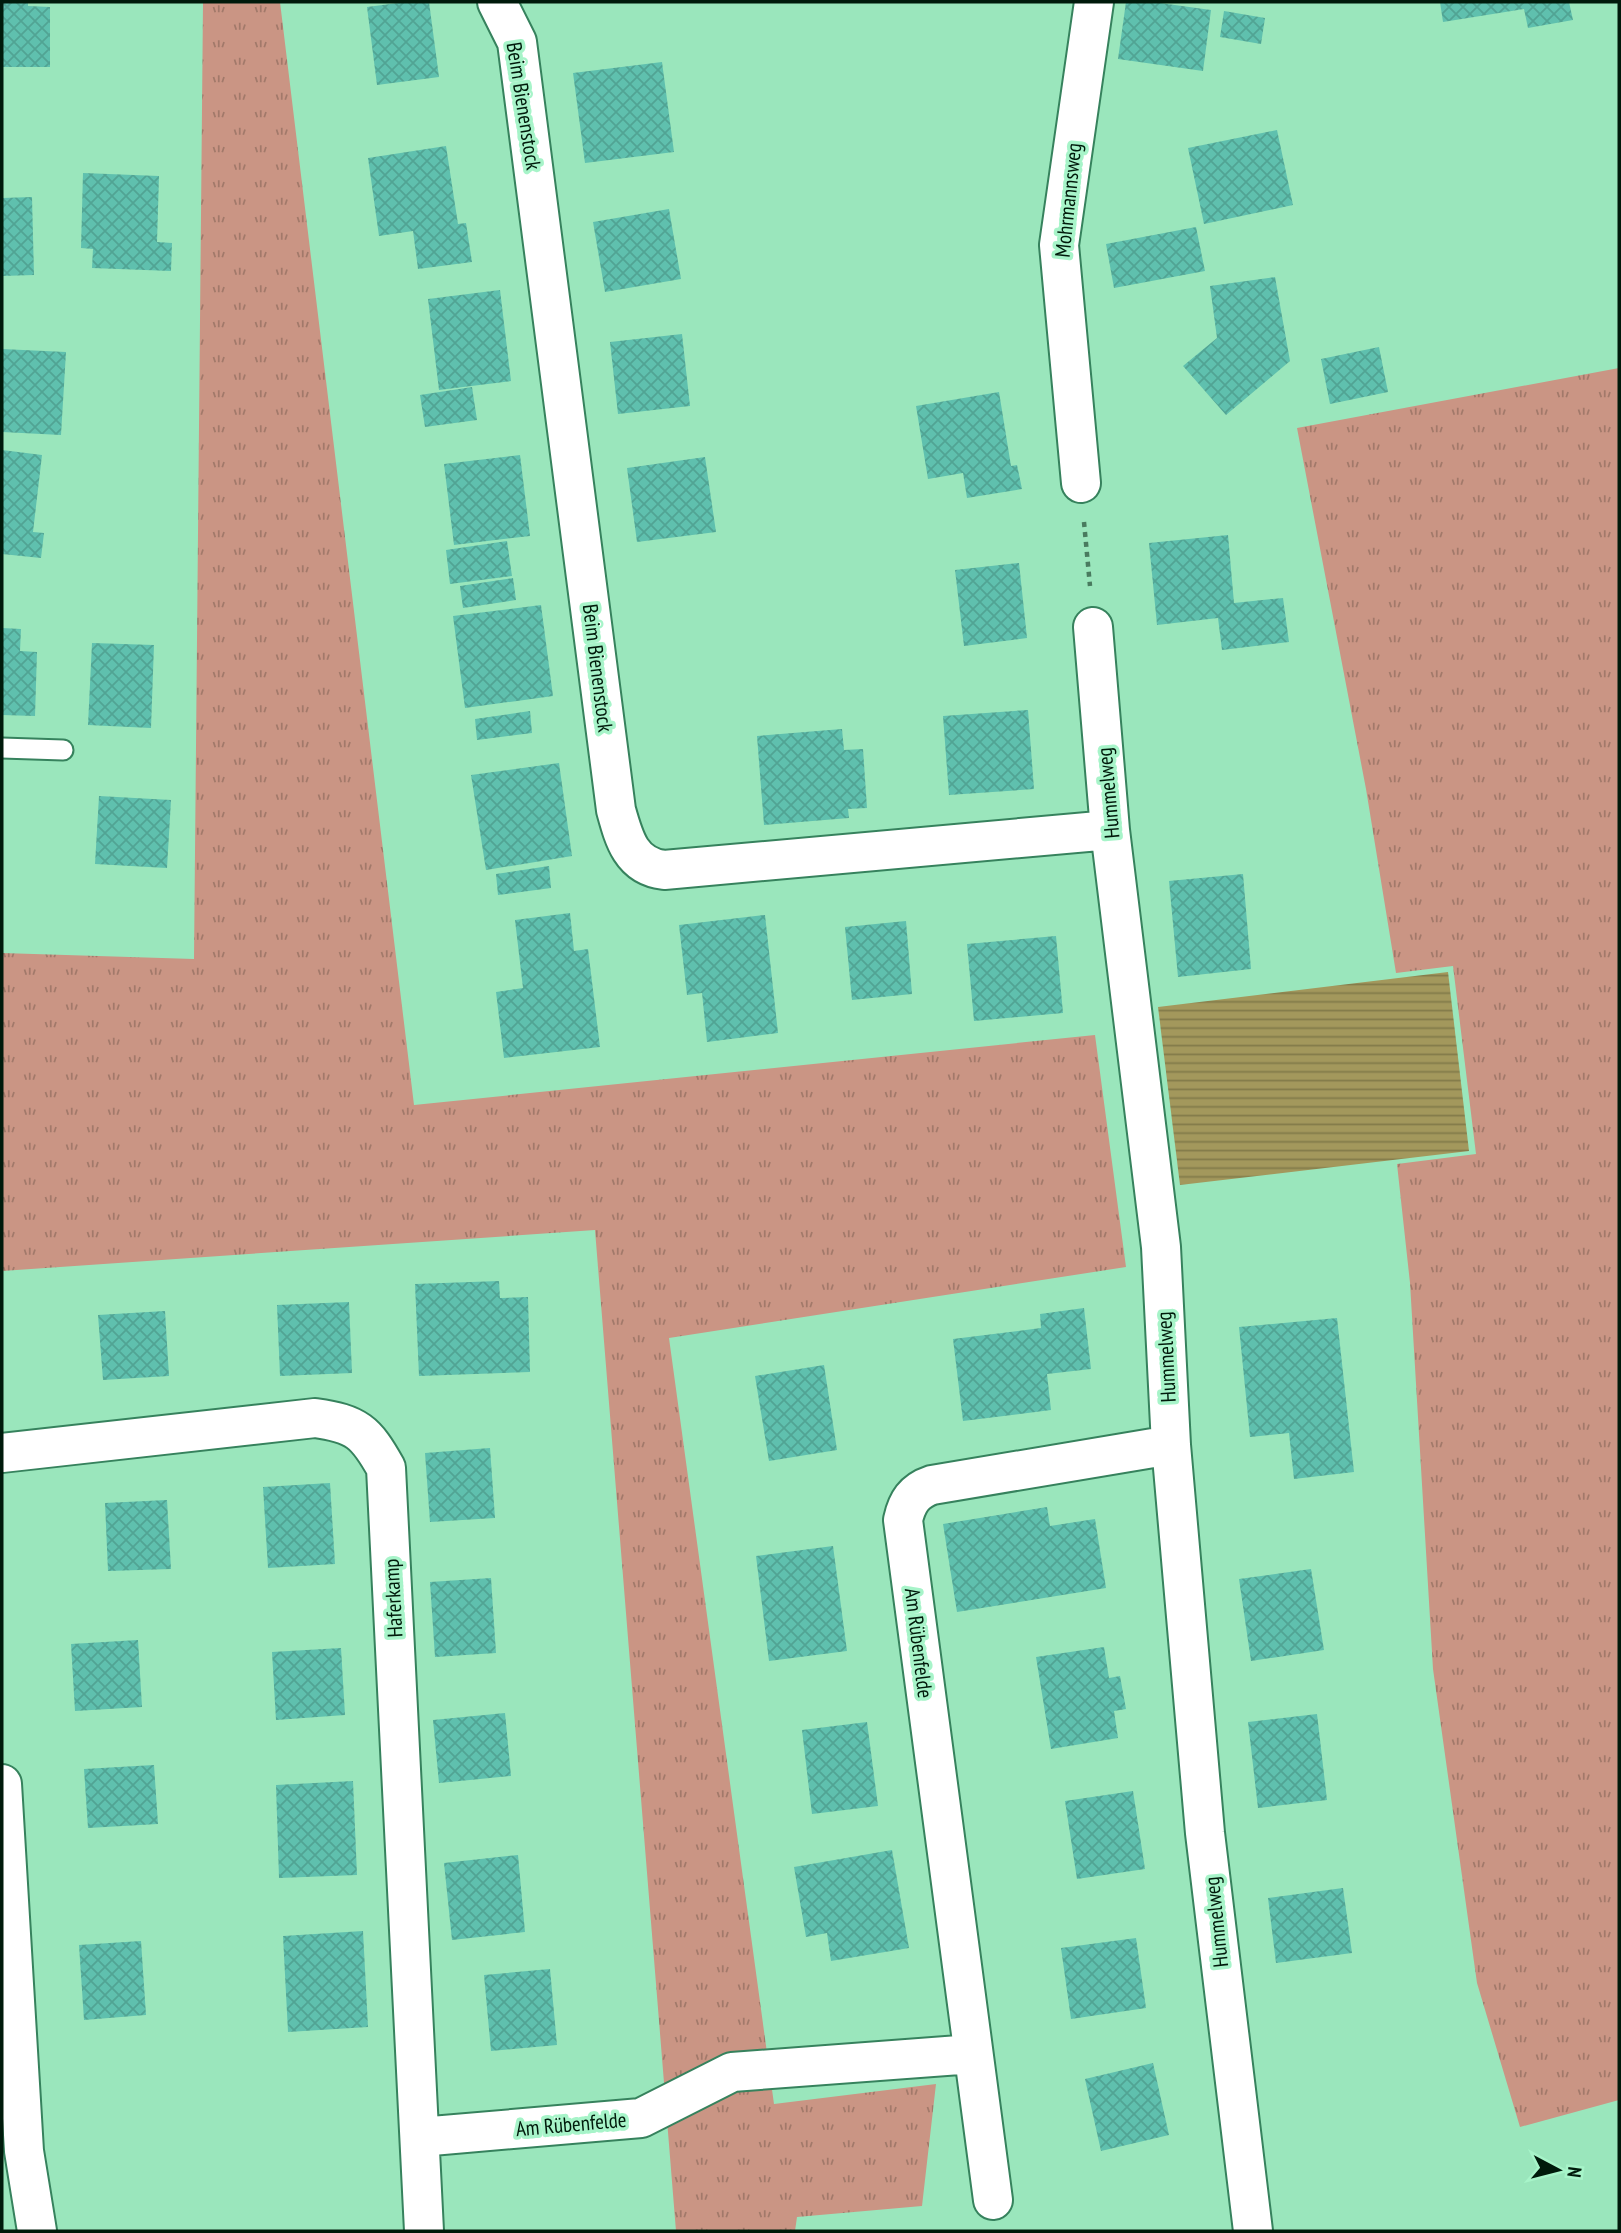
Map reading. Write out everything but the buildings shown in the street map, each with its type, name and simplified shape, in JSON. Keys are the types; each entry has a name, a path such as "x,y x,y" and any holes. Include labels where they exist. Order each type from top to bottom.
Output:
{"street":[{"name":"Beim Bienenstock","path":"498,2 517,42 616,810 624,837 634,856 649,868 664,870 1110,830"},
{"name":"Mohrmannsweg","path":"1081,482 1059,245 1094,2"},
{"name":"Hummelweg","path":"1093,627 1110,830 1161,1247 1171,1445 1205,1833 1253,2231"},
{"name":"Haferkamp","path":"2,1453 316,1418 339,1421 360,1430 372,1443 386,1468 420,2137"},
{"name":"Am Rübenfelde","path":"993,2200 903,1520 905,1510 919,1489 932,1485 1171,1445"},
{"path":"2,1784 13,2152 35,2218"},
{"name":"Am Rübenfelde","path":"420,2137 641,2118 732,2072 973,2054"},
{"path":"420,2137 424,2231"}],"lane":[{"path":"2,748 63,750"}],"path":[{"path":"1081,482 1093,627"}],"green space":[{"path":"203,2 280,2 414,1105 1095,1035 1126,1267 669,1338 774,2104 936,2084 922,2206 797,2217 795,2231 676,2231 595,1230 2,1271 2,953 194,959"},
{"path":"1619,368 1619,2100 1520,2127 1477,1983 1433,1669 1410,1283 1397,1164 1476,1154 1453,966 1396,973 1366,789 1297,428"}],"shaded area":[{"path":"1448,972 1469,1151 1180,1185 1158,1007"}]}
